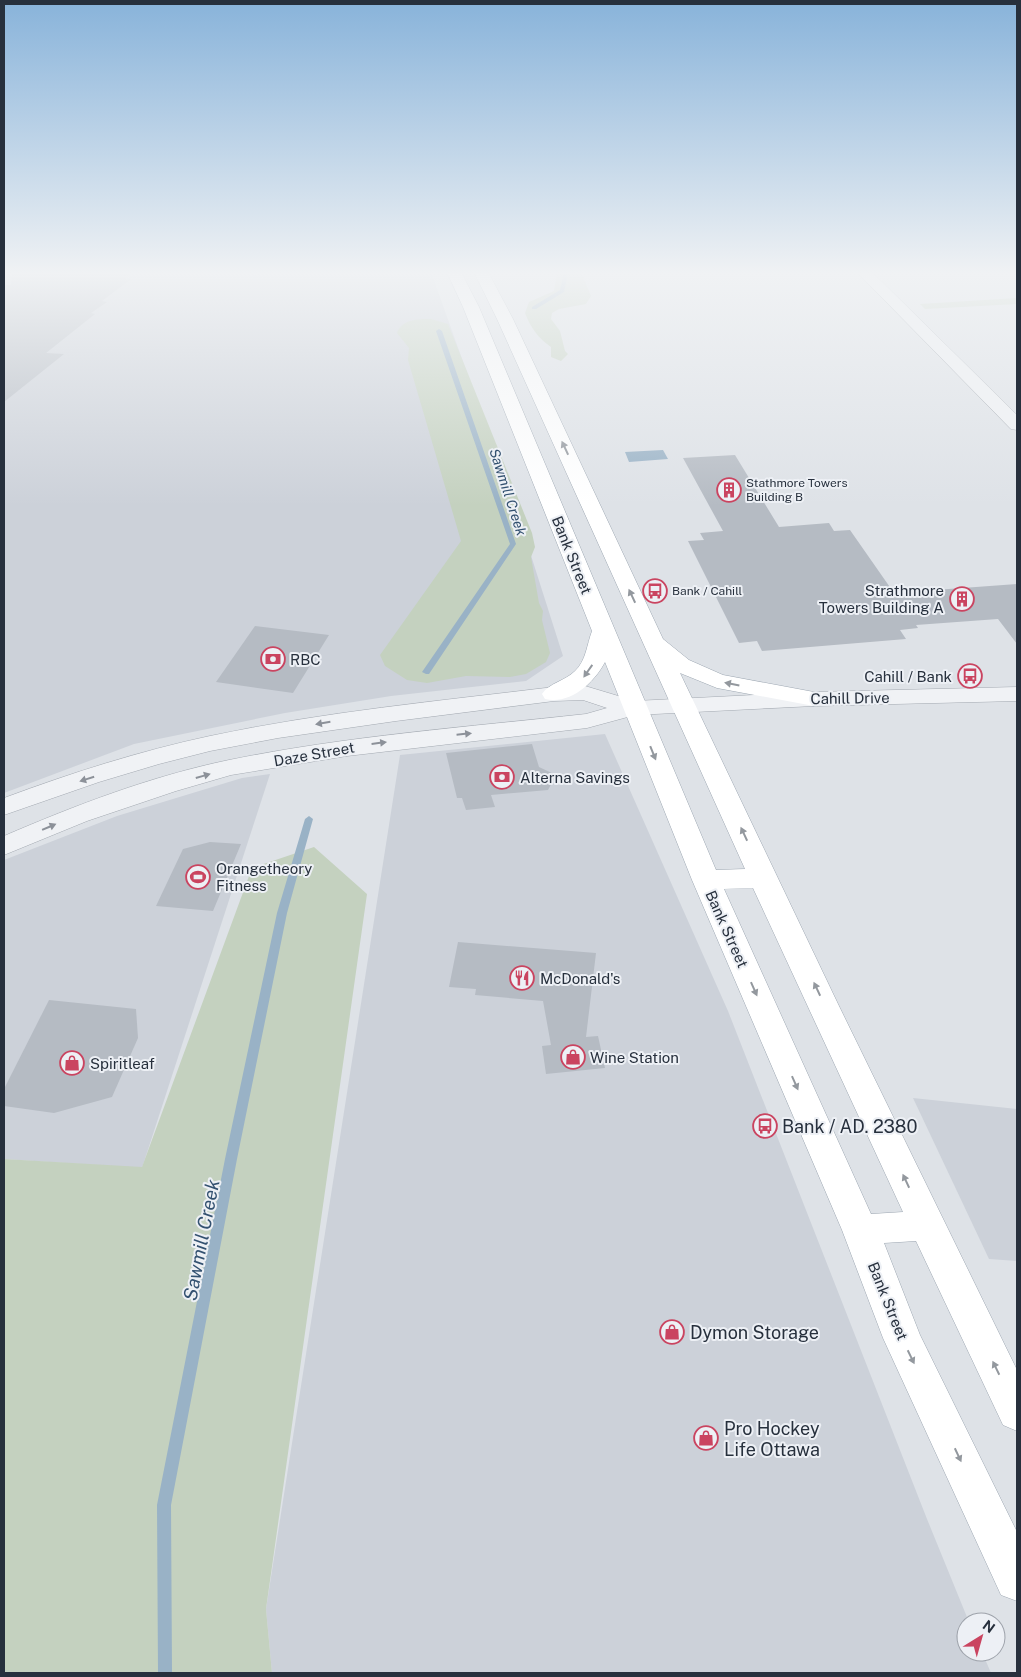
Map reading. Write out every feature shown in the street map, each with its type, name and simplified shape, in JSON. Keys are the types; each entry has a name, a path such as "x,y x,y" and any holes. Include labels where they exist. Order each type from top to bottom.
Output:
{"main road":[{"name":"Bank Street","path":"489,350 634,708 706,880 860,1230 902,1338 1017,1579"},
{"path":"520,350 652,640 1017,1412"},
{"path":"554,694 581,681 591,669 603,632"},
{"path":"652,640 681,665 717,681 814,699"},
{"path":"706,880 765,878"},
{"path":"860,1230 927,1225"}],"street":[{"path":"942,350 1017,425"},
{"name":"Daze Street","path":"4,807 43,793 190,748 328,722 554,694 585,693 634,708"},
{"name":"Cahill Drive","path":"683,706 814,699 1017,694"},
{"name":"Daze Street","path":"4,846 77,815 229,768 347,748 587,721 634,708 683,706"},
{"path":"406,712 416,739"}],"shaded area":[{"path":"4,350 459,350 520,521 563,656 526,681 391,696 285,713 134,744 4,793"},
{"path":"605,734 728,1011 965,1612 956,1612 956,1662 986,1662 991,1673 272,1673 266,1609 400,755"},
{"path":"270,774 142,1168 4,1159 4,860 117,816 242,778"},
{"path":"913,1098 1017,1109 1017,1261 989,1259"}],"green space":[{"path":"409,350 459,350 532,533 535,547 531,557 550,653 546,662 526,674 510,677 466,676 427,683 407,680 385,666 380,655 461,541 408,360"},
{"path":"551,350 565,350 568,354 561,361 551,357"},
{"path":"314,847 367,894 266,1609 272,1673 4,1673 4,1159 142,1167 252,868"}],"water":[{"path":"663,450 668,459 629,462 625,452"}],"building":[{"path":"4,350 49,350 46,353 64,354 4,402"},
{"path":"735,455 779,527 829,523 834,531 850,530 894,593 1017,584 1017,644 998,619 916,625 918,628 900,630 906,639 762,651 757,641 739,643 688,541 704,540 700,533 723,531 683,458"},
{"name":"RBC","path":"255,626 329,635 293,693 216,682"},
{"name":"Alterna Savings","path":"532,744 539,767 556,775 548,790 491,795 495,807 466,810 462,798 457,798 446,753"},
{"name":"Orangetheory Fitness","path":"210,842 241,844 213,911 156,906 183,849"},
{"name":"McDonald's","path":"458,942 596,953 586,1037 598,1036 605,1068 546,1074 542,1046 551,1045 543,1001 475,995 476,989 449,987"},
{"name":"Spiritleaf","path":"49,1000 136,1009 138,1038 112,1097 54,1113 4,1106 4,1089"}],"waterway":[{"name":"Sawmill Creek","path":"426,672 513,544 446,350"},
{"name":"Sawmill Creek","path":"165,1673 164,1505 231,1159 282,913 309,819"}],"place":[{"name":"Stathmore Towers Building B","path":"729,490"},
{"name":"Bank / Cahill","path":"655,591"},
{"name":"Strathmore Towers Building A","path":"962,599"},
{"name":"RBC","path":"273,659"},
{"name":"Cahill / Bank","path":"970,676"},
{"name":"Alterna Savings","path":"502,777"},
{"name":"Orangetheory Fitness","path":"198,877"},
{"name":"McDonald's","path":"522,978"},
{"name":"Wine Station","path":"573,1057"},
{"name":"Spiritleaf","path":"72,1063"},
{"name":"Bank / AD. 2380","path":"765,1126"},
{"name":"Dymon Storage","path":"672,1332"},
{"name":"Pro Hockey Life Ottawa","path":"706,1438"}]}
